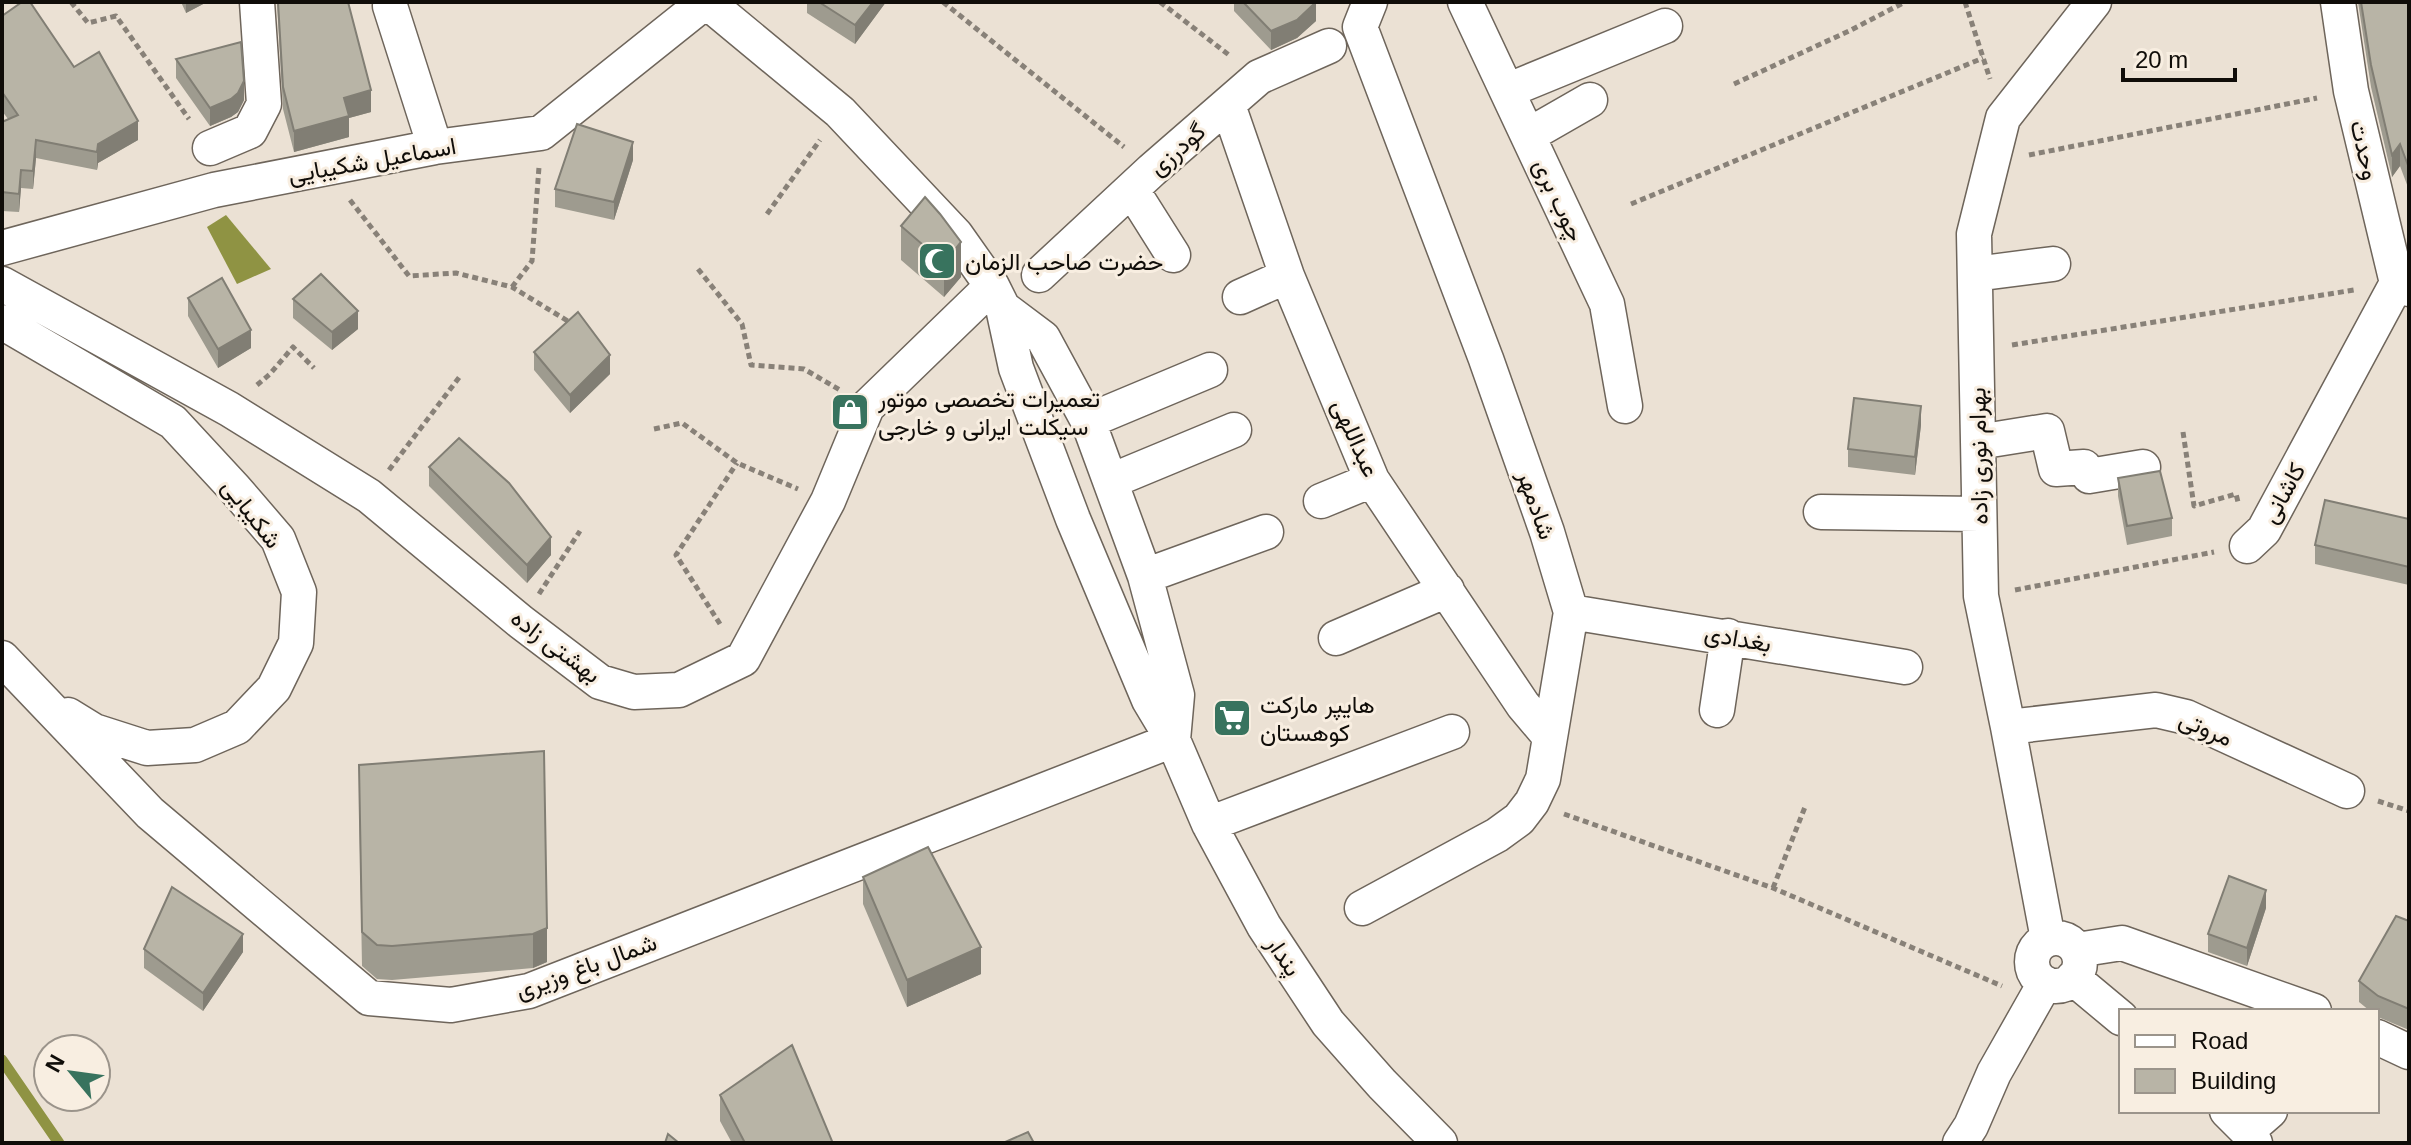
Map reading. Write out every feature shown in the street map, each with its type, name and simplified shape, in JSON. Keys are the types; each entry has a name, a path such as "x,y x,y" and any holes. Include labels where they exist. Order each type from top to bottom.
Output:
{"street":[{"path":"221,189 206,142 250,131 264,104 257,2"},
{"path":"541,133 706,2 840,112 956,235 998,297 1043,338 1088,421 1145,576 1177,695 1173,740"},
{"name":"چوب بری","path":"1465,2 1607,304 1625,406"},
{"name":"بهرام نوری زاده","path":"2056,970 1981,596 1974,234 2003,118 2094,2"},
{"name":"وحدت","path":"2338,2 2351,91 2403,286"},
{"path":"390,6 435,147"},
{"name":"شادمهر","path":"1362,908 1497,835 1519,819 1532,802 1543,779 1571,612 1547,532 1365,14"},
{"path":"1509,90 1665,26"},
{"name":"گودرزی","path":"1039,275 1259,77 1329,46"},
{"path":"1529,135 1590,100"},
{"name":"عبداللهی","path":"1228,105 1287,276 1372,480 1523,705 1550,737"},
{"name":"اسماعیل شکیبایی","path":"2,248 221,189 435,147 541,133"},
{"path":"1142,180 1173,255"},
{"path":"1975,274 2053,264"},
{"path":"1240,297 1287,276"},
{"name":"بهشتی زاده","path":"2,284 229,409 369,496 521,622 600,682 634,692 679,690 743,659"},
{"name":"کاشانی","path":"2247,546 2264,530 2403,286"},
{"path":"743,659 828,501 867,407 998,297"},
{"name":"پندار","path":"998,297 1016,368 1073,519 1149,700 1173,740 1209,824 1264,926 1328,1023 1440,1143"},
{"name":"شکیبایی","path":"2,322 173,422 278,539 299,592 296,643 274,688 237,727 195,745 147,748 94,731 40,698"},
{"path":"1088,421 1210,370"},
{"path":"1111,481 1234,430"},
{"path":"1978,442 2047,431 2056,469 2084,467 2089,476 2143,467"},
{"path":"1321,501 1372,480"},
{"path":"1821,512 1979,514"},
{"path":"1145,576 1266,532"},
{"path":"1336,638 1447,590"},
{"name":"بغدادی","path":"1571,612 1905,667"},
{"path":"1717,710 1728,636"},
{"name":"شمال باغ وزیری","path":"2,658 150,813 369,998 451,1005 529,991 1173,740"},
{"name":"مروتی","path":"2008,727 2156,710 2186,717 2347,791"},
{"path":"1209,824 1452,732"},
{"path":"1960,1143 1971,1126 1994,1073 2056,970 2122,943 2308,1009"},
{"path":"2056,970 2119,1017"},
{"path":"2379,1038 2409,1052"},
{"path":"1405,1107 1425,1143"}],"path":[{"path":"71,2 88,23 116,16 206,142"},
{"path":"943,2 1142,180"},
{"path":"1160,2 1259,77"},
{"path":"1734,84 1905,2"},
{"path":"1965,2 2003,118"},
{"path":"1631,204 1983,58"},
{"path":"1992,162 2351,91"},
{"path":"767,214 840,112"},
{"path":"512,287 532,261 541,133"},
{"path":"325,167 409,276 456,273 512,287 572,324"},
{"path":"698,269 742,324 751,365 804,369 867,407"},
{"path":"1976,351 2403,286"},
{"path":"229,409 270,374 293,347 314,368"},
{"path":"369,496 461,375"},
{"path":"654,429 682,423 737,463 828,501"},
{"path":"2183,432 2194,506 2236,494 2247,546"},
{"path":"737,463 676,555 743,659"},
{"path":"521,622 580,531"},
{"name":"کاشانی","path":"1981,596 2247,546"},
{"path":"1532,802 1773,888 2056,970"},
{"path":"1773,888 1805,807"}],"shaded area":[{"path":"226,215 271,269 237,284 207,227"}],"building":[{"path":"22,2 30,2 74,67 99,52 138,121 98,144 97,152 36,140 33,171 21,170 19,194 2,192 2,122 18,115 2,92 2,16"},
{"path":"278,2 348,2 371,90 344,98 349,116 294,131 283,87"},
{"path":"819,2 873,2 855,25"},
{"path":"1243,2 1316,2 1297,20 1271,31"},
{"path":"2361,2 2409,2 2409,168 2400,144 2392,155 2371,65"},
{"path":"241,42 244,81 231,99 210,108 176,59"},
{"path":"577,124 633,142 614,202 555,189"},
{"path":"925,197 961,242 944,263 901,226"},
{"path":"321,274 358,311 332,332 293,299"},
{"path":"222,278 251,330 218,349 188,298"},
{"path":"578,312 610,355 570,395 534,352"},
{"path":"1854,398 1921,406 1915,457 1848,449"},
{"path":"459,438 509,483 551,537 527,565 429,467"},
{"path":"2160,471 2172,518 2127,526 2118,478"},
{"path":"2325,500 2409,519 2409,567 2315,545"},
{"path":"544,751 547,928 533,934 392,946 377,945 362,932 359,765"},
{"path":"928,847 981,947 907,980 863,877"},
{"path":"2229,876 2266,890 2247,948 2208,934"},
{"path":"172,887 243,934 203,993 144,949"},
{"path":"2396,916 2409,921 2409,1009 2378,996 2359,981"},
{"path":"792,1045 832,1141 745,1143 720,1095"},
{"path":"1028,1132 1034,1143 1003,1143"},
{"path":"668,1134 679,1143 665,1143"}],"waterway":[{"path":"2,1060 59,1143"}],"place":[{"name":"حضرت صاحب الزمان","path":"937,261"},
{"name":"تعمیرات تخصصی موتور سیکلت ایرانی و خارجی","path":"850,412"},
{"name":"هایپر مارکت کوهستان","path":"1232,718"}]}
